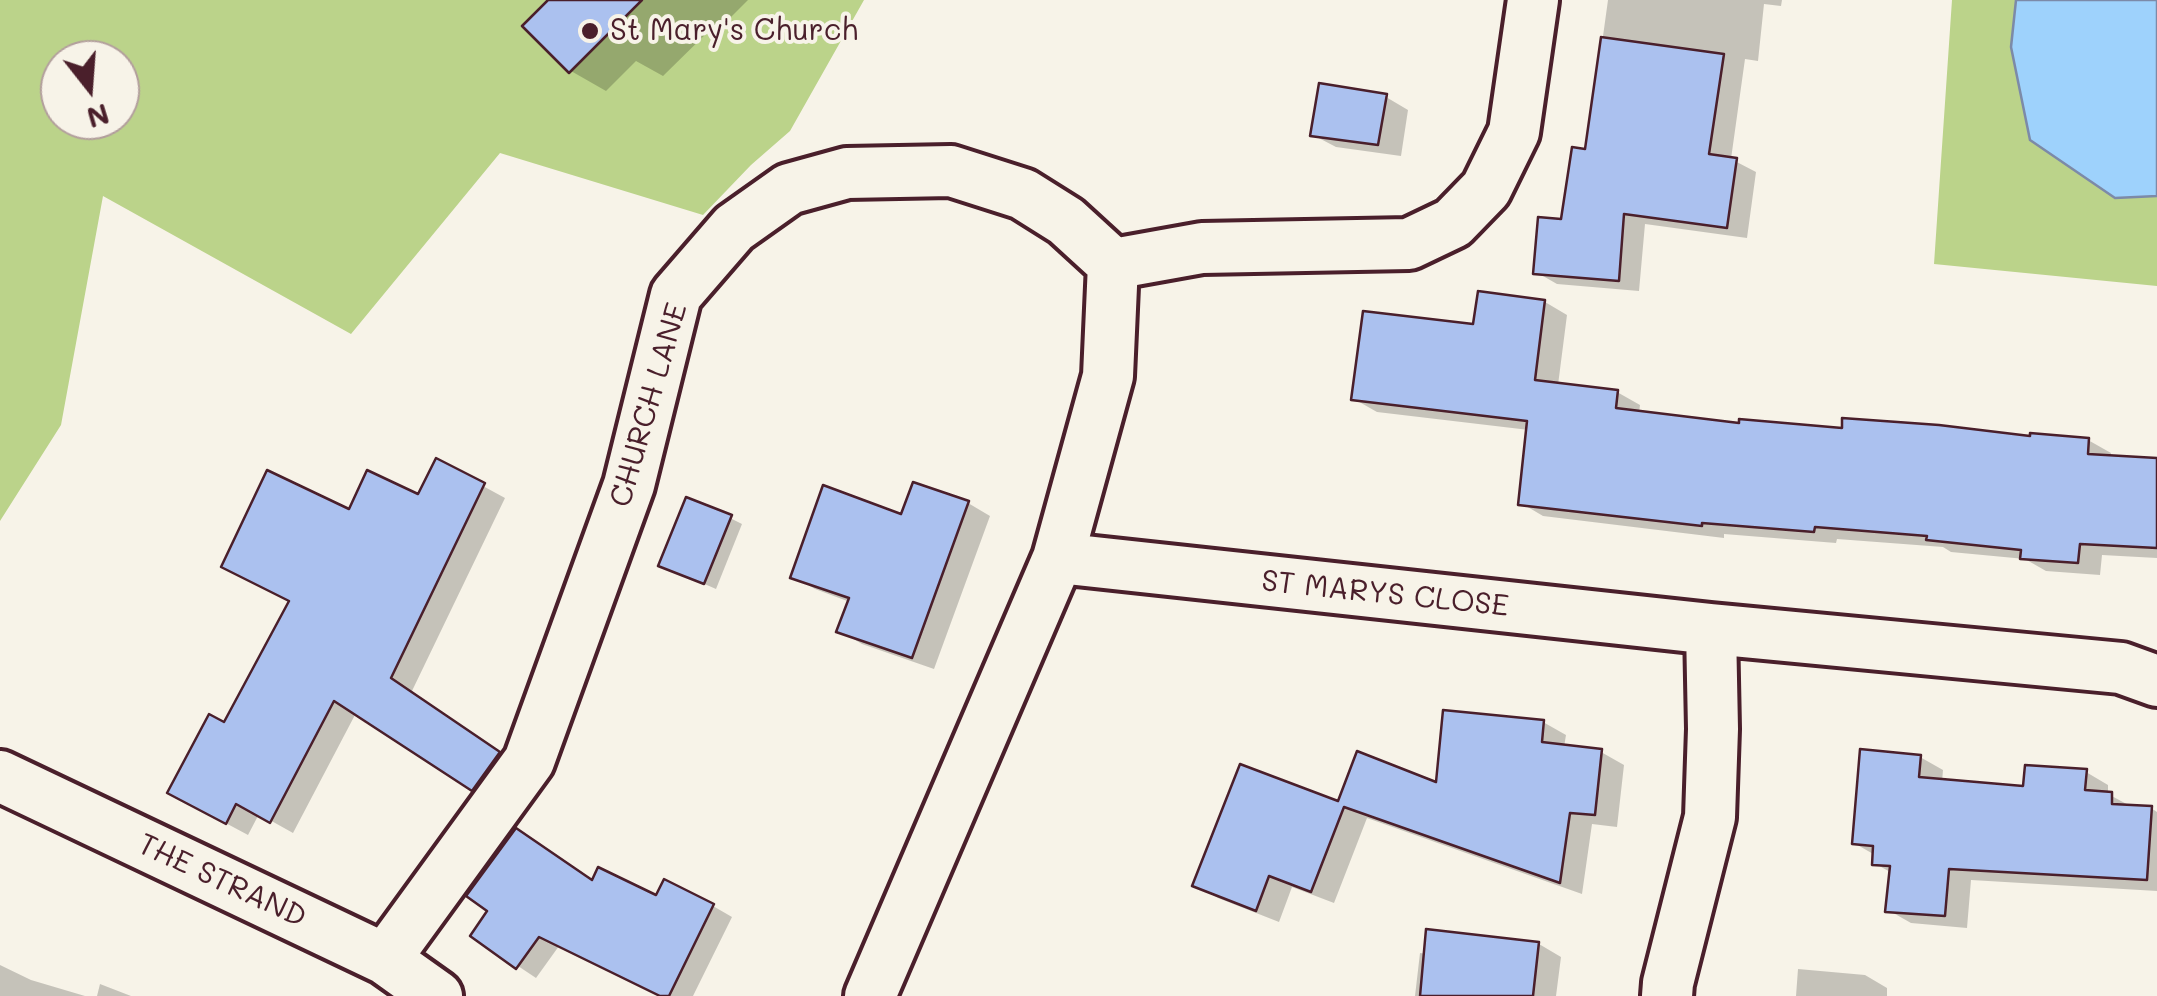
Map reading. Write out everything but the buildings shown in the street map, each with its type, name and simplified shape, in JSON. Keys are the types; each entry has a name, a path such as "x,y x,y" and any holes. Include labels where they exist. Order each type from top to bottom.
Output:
{"street":[{"path":"870,996 1058,558 1108,376 1113,264 1202,248 1410,244 1454,222 1486,188 1514,132 1533,0"},
{"name":"CHURCH LANE","path":"385,959 530,761 629,485 676,296 734,228 790,189 847,174 951,172 1024,194 1066,221 1113,264"},
{"name":"ST MARYS CLOSE","path":"1058,558 1711,629 2122,668 2157,680"},
{"path":"1668,996 1710,817 1711,629"},
{"name":"THE STRAND","path":"0,776 385,959 437,996"}],"green space":[{"path":"0,0 864,0 790,131 703,215 500,153 351,334 103,196 61,425 0,521"},
{"path":"1952,0 2157,0 2157,286 1934,264"}],"water":[{"path":"2016,0 2157,0 2157,196 2115,198 2030,140 2011,47"}],"place":[{"name":"St Mary's Church","path":"590,31"}]}
